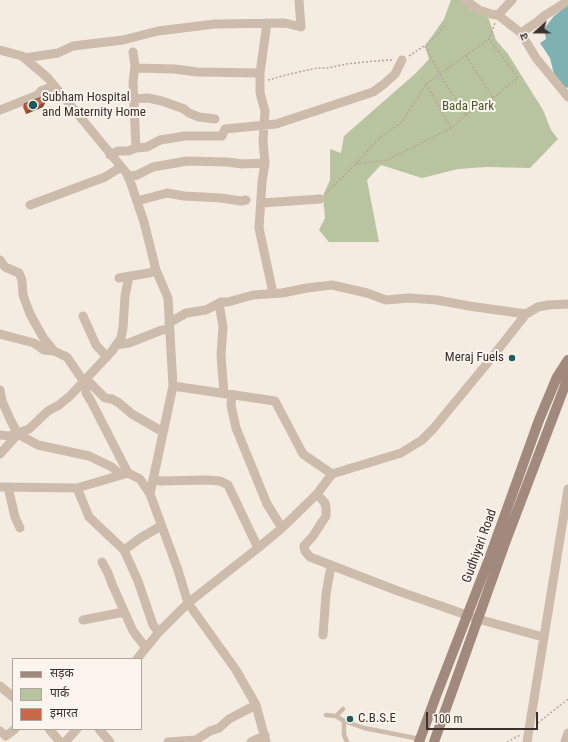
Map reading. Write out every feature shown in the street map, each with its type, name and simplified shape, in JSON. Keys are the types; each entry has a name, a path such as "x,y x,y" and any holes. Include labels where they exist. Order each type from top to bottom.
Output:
{"street":[{"path":"24,58 58,53 73,46 123,40 158,31 215,24 285,23 301,27 299,0"},
{"path":"465,0 479,10 491,14 498,14 521,33 536,58 568,97"},
{"path":"498,14 512,0"},
{"path":"521,33 568,1"},
{"path":"267,24 260,73 260,93 265,111 263,141 265,163 262,182 262,203 259,228 273,293"},
{"path":"0,50 22,56 48,78 128,177 144,222 156,270 168,298 173,386 150,494"},
{"path":"133,52 135,68 133,82 136,148"},
{"path":"110,155 136,148 147,147 160,140 176,137 222,136 225,129 276,124 373,92 394,74 402,60"},
{"path":"135,68 176,69 197,72 260,73"},
{"path":"0,110 38,95 41,91 54,86"},
{"path":"134,99 148,98 184,109 199,117 214,119"},
{"path":"128,177 153,168 187,161 242,164 265,163"},
{"path":"30,205 105,177 121,167"},
{"path":"136,201 166,193 241,201 246,200"},
{"path":"262,203 320,199"},
{"path":"0,260 5,267 18,273 22,280 23,295 30,314 44,339 54,351"},
{"path":"119,278 149,273 156,270"},
{"path":"0,435 9,436 29,429 48,411 59,406 107,357 121,338 125,296 129,276"},
{"path":"116,345 133,342 170,326 186,313 206,310 219,303 253,295 282,293 332,285 367,293 386,300 409,298 437,300 526,314"},
{"path":"219,303 223,327 220,355 236,428 267,504 282,528"},
{"path":"138,658 159,632 188,603 282,528 317,494 332,474 401,453 422,440 476,378 526,314 538,307 568,304"},
{"path":"83,316 96,345 107,357"},
{"path":"0,334 34,343 44,350 54,351 67,357 85,380 105,398 119,403 132,414 163,432"},
{"name":"Gudhiyari Road","path":"420,741 489,559 539,420 557,376 568,360"},
{"name":"Gudhiyari Road","path":"434,742 568,374"},
{"path":"85,380 86,393 124,474"},
{"path":"173,386 275,402 303,454 332,474"},
{"path":"0,390 2,401 10,421 18,434 38,445 89,456 124,474 140,479 150,494 178,570 188,603 236,670 256,705 265,739 251,742"},
{"path":"0,454 18,434"},
{"path":"20,528 4,487 77,488 124,474"},
{"path":"153,478 160,481 220,481 228,485 258,548"},
{"path":"77,488 90,517 124,550 138,580 153,625 159,632"},
{"path":"527,742 568,489"},
{"path":"317,494 325,503 326,516 313,536 304,546 305,551 310,557 478,620 544,637"},
{"path":"124,550 161,526"},
{"path":"102,562 133,631 146,648"},
{"path":"323,635 326,594 331,566"},
{"path":"83,620 124,612"},
{"path":"0,686 12,697"},
{"path":"168,742 196,740 210,731 219,728 230,719 256,705"},
{"path":"0,731 6,736 14,730"},
{"path":"50,730 60,742"},
{"path":"65,742 76,730"},
{"path":"100,730 110,742"},
{"path":"565,742 568,733"}],"lane":[{"path":"336,716 343,709"},
{"path":"326,715 336,716 344,721 364,728 420,741"},
{"path":"344,721 344,735 347,742"}],"path":[{"path":"320,199 356,164 376,140 402,122 426,84 439,73 489,39 498,14"},
{"path":"261,82 317,68 328,68 375,61 402,60 416,53 425,46 444,26"},
{"path":"356,164 387,160 451,128 466,115 493,98 518,78 489,39"},
{"path":"425,46 439,73 466,115"},
{"path":"466,56 493,98"},
{"path":"426,84 451,128"}],"green space":[{"name":"Bada Park","path":"451,0 463,0 488,17 496,40 508,54 543,110 551,130 558,139 530,168 486,167 458,169 422,178 381,165 367,180 379,242 329,242 319,230 325,218 323,196 330,180 330,149 341,153 344,136 416,73 429,59 425,46 444,19"}],"water":[{"path":"568,5 568,88 561,86 554,74 550,58 540,43 546,39 544,29 554,16"}],"building":[{"path":"42,97 45,103 27,111 24,104"}],"place":[{"name":"Subham Hospital and Maternity Home","path":"33,105"},
{"name":"Meraj Fuels","path":"512,358"},
{"name":"C.B.S.E","path":"350,719"}]}
